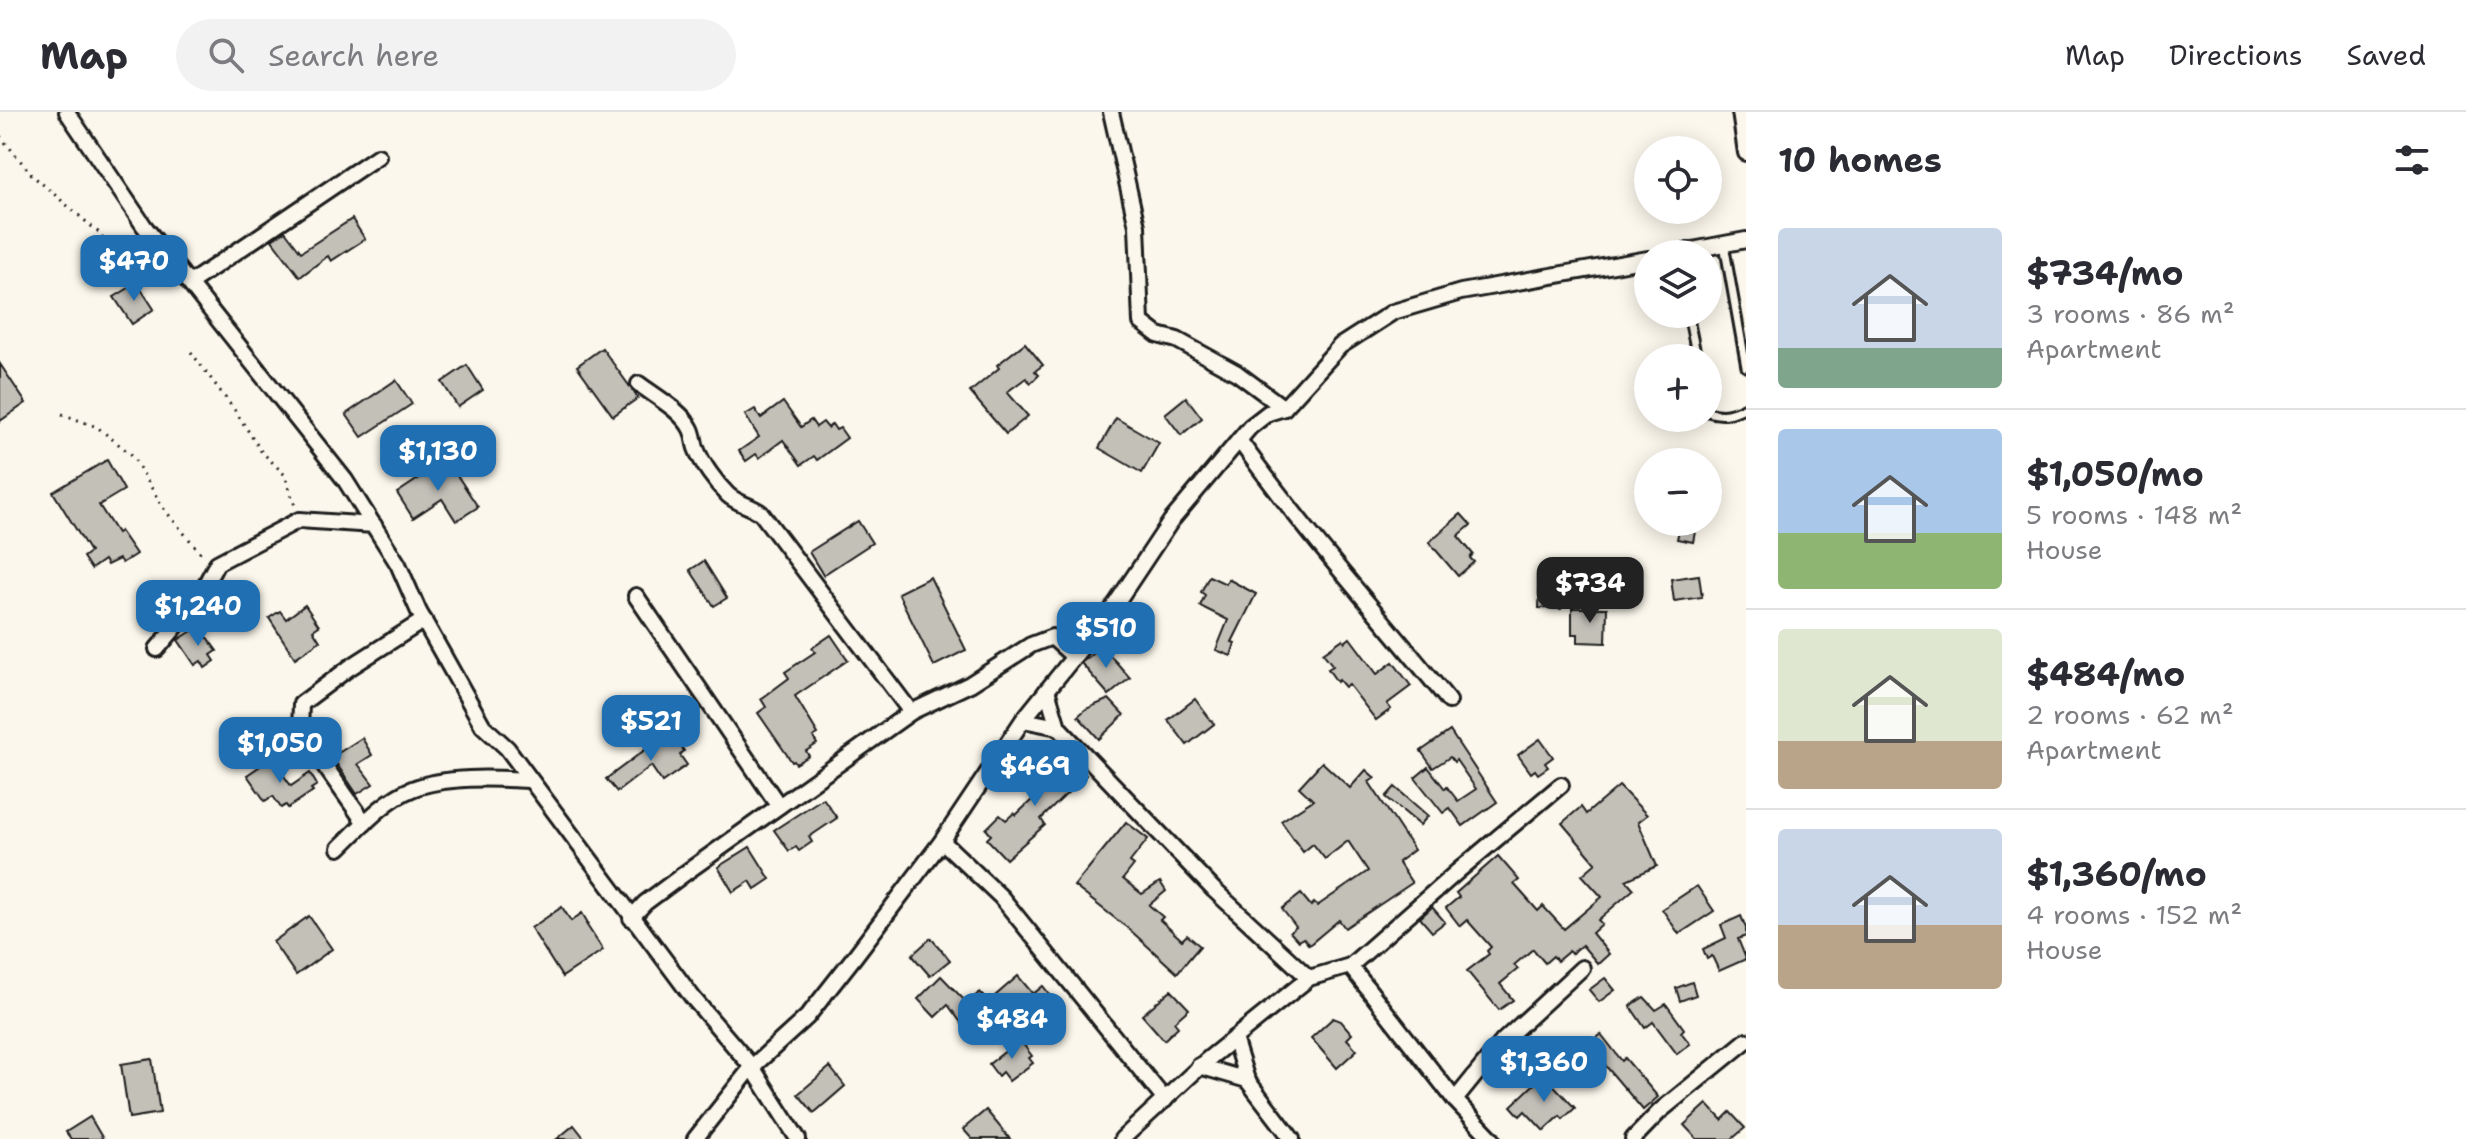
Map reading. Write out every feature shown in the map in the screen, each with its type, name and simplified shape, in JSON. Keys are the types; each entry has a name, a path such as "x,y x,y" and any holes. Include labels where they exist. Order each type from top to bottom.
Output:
{"street":[{"path":"67,112 144,226 345,480 398,564 424,620 483,726 507,748 631,918 752,1067 798,1139"},
{"path":"1111,112 1137,226 1141,322 1158,335 1177,340 1237,373 1284,408"},
{"path":"1740,112 1746,153"},
{"path":"190,283 378,156"},
{"path":"1724,244 1746,240"},
{"path":"695,1139 752,1067 807,1017 942,841 1023,720 1111,611 1171,521 1239,440 1268,413 1284,408 1340,346 1393,312 1461,292 1634,261"},
{"path":"639,384 683,418 692,431 700,456 716,480 741,505 753,507 761,513 911,712"},
{"path":"1239,440 1357,593 1449,701"},
{"path":"157,649 195,604 217,563 299,520 374,525"},
{"path":"636,596 779,806"},
{"path":"365,823 300,731 301,704 349,668 424,620"},
{"path":"631,918 645,903 911,712 970,684 1031,645 1052,637 1073,656"},
{"path":"1047,690 1058,727 1214,890 1309,978"},
{"path":"1023,720 1058,727"},
{"path":"339,848 365,823 411,790 480,778 529,780"},
{"path":"1122,1139 1199,1066 1309,978 1350,966 1561,785"},
{"path":"942,841 1001,897 1165,1100"},
{"path":"1350,966 1455,1100 1492,1139"},
{"path":"1455,1100 1503,1041 1582,968"},
{"path":"1234,1038 1247,1080 1292,1139"},
{"path":"1633,1139 1660,1111 1746,1041"},
{"path":"1199,1066 1247,1080"}],"lane":[{"path":"1724,244 1746,367"},
{"path":"1722,415 1746,407"}],"path":[{"path":"0,136 33,176 98,232 126,271 138,275 179,270"},
{"path":"191,352 261,451 285,475 299,520"},
{"path":"62,414 97,427 132,455 164,509 214,568"}],"building":[{"path":"352,219 365,239 331,261 328,256 300,277 272,240 285,231 301,252"},
{"path":"137,283 154,309 132,324 114,297"},
{"path":"1025,343 1043,365 1035,371 1039,375 1031,383 1026,378 1007,392 1028,416 1006,434 970,392"},
{"path":"602,348 638,398 613,416 577,366"},
{"path":"0,364 26,403 0,421"},
{"path":"467,365 483,390 458,407 442,382"},
{"path":"396,380 412,404 362,437 346,414"},
{"path":"1186,397 1202,418 1181,435 1165,414"},
{"path":"783,402 801,427 811,420 816,427 823,422 828,428 832,424 836,430 840,428 847,438 817,460 814,456 801,465 783,440 759,458 756,454 746,461 739,451 759,437 745,415 755,409 761,418"},
{"path":"1116,418 1159,443 1142,473 1099,448"},
{"path":"107,460 124,490 99,505 117,533 120,531 136,554 122,563 119,559 107,565 104,560 91,569 83,557 90,552 53,492"},
{"path":"447,460 478,507 456,521 442,499 413,518 397,493"},
{"path":"1461,514 1471,525 1458,536 1473,554 1470,558 1474,562 1458,576 1429,542"},
{"path":"858,521 872,543 823,575 809,552"},
{"path":"1678,536 1694,536 1693,542 1677,539"},
{"path":"704,561 727,598 714,606 690,570"},
{"path":"1699,575 1702,597 1674,601 1671,579"},
{"path":"1209,576 1226,584 1228,579 1256,594 1232,642 1235,643 1231,656 1216,650 1228,620 1200,606 1205,595 1201,592"},
{"path":"930,577 966,650 934,666 898,593"},
{"path":"1540,584 1562,584 1561,609 1539,608"},
{"path":"305,605 319,626 313,630 320,641 295,658 269,618 280,611 286,619"},
{"path":"1572,608 1607,608 1606,643 1578,642 1578,634 1572,634"},
{"path":"195,629 202,639 206,636 217,651 211,655 215,661 205,668 201,661 195,665 178,640"},
{"path":"831,635 848,660 795,696 818,734 813,737 817,744 806,751 809,756 796,764 758,713 766,707 761,699 789,678 785,672 815,652 812,648"},
{"path":"1350,638 1377,674 1393,662 1411,686 1387,704 1391,709 1376,720 1349,685 1345,687 1339,680 1337,682 1328,669 1333,666 1323,653 1343,639 1345,642"},
{"path":"1102,646 1130,678 1109,695 1081,663"},
{"path":"1109,699 1124,715 1099,739 1078,716"},
{"path":"1195,699 1214,724 1187,745 1168,720"},
{"path":"1450,731 1497,802 1463,826 1450,808 1443,813 1415,778 1428,767 1458,801 1476,789 1456,760 1454,762 1450,757 1433,768 1421,751"},
{"path":"666,734 671,741 675,738 684,751 680,755 687,765 662,782 651,766 617,792 606,779"},
{"path":"362,738 372,755 358,764 373,784 357,794 332,757"},
{"path":"1540,739 1553,757 1545,763 1548,767 1538,774 1535,770 1531,773 1518,755"},
{"path":"1061,750 1086,775 1041,819 1045,825 1006,859 987,839 991,835 986,829 1000,815 1006,820 1014,813 1016,815 1059,774 1047,762"},
{"path":"272,758 291,786 310,773 317,785 311,789 313,791 288,808 286,805 281,808 273,796 265,801 247,775"},
{"path":"1322,762 1350,788 1366,770 1375,778 1369,782 1414,850 1398,862 1412,883 1345,928 1339,920 1309,945 1303,938 1298,941 1290,932 1296,927 1282,909 1301,894 1311,906 1314,903 1317,906 1368,871 1348,841 1325,859 1313,844 1303,852 1281,821 1313,800 1299,787"},
{"path":"1619,786 1647,815 1638,822 1657,866 1626,880 1634,889 1598,920 1602,924 1592,933 1609,954 1598,964 1582,945 1557,961 1553,956 1545,963 1533,949 1514,965 1518,969 1500,984 1513,1000 1499,1010 1467,971 1489,954 1487,951 1491,947 1467,920 1460,926 1446,908 1459,897 1456,893 1498,856 1519,880 1514,884 1538,911 1543,906 1564,929 1602,897 1582,875 1596,863 1562,823 1581,807 1586,814"},
{"path":"1395,787 1428,816 1420,825 1386,797"},
{"path":"823,798 837,818 809,837 812,842 799,851 796,847 789,851 774,830"},
{"path":"1126,822 1148,839 1130,862 1134,865 1123,879 1142,894 1160,882 1166,891 1149,905 1182,940 1187,935 1200,946 1177,973 1130,930 1074,886"},
{"path":"750,847 770,879 755,889 750,881 733,892 718,867"},
{"path":"1697,886 1714,911 1679,934 1662,909"},
{"path":"562,907 571,921 582,913 603,950 562,977 531,928"},
{"path":"1432,907 1445,922 1432,932 1420,918"},
{"path":"309,916 332,949 296,975 273,942"},
{"path":"1741,916 1746,936 1738,939 1746,959 1719,971 1712,956 1707,959 1703,949 1726,938 1721,925"},
{"path":"931,938 950,960 930,976 912,955"},
{"path":"941,976 967,1003 980,992 988,1002 1018,976 1033,994 1043,986 1050,995 1041,1003 1047,1011 1024,1030 1003,1006 981,1023 984,1026 971,1036 948,1005 935,1017 918,999"},
{"path":"1605,978 1615,990 1599,1002 1589,990"},
{"path":"1692,982 1696,995 1680,1001 1676,988"},
{"path":"1171,990 1189,1009 1174,1022 1178,1027 1164,1040 1142,1015"},
{"path":"1644,997 1656,1010 1666,1004 1684,1029 1681,1032 1690,1044 1677,1054 1653,1022 1645,1028 1630,1006"},
{"path":"1333,1018 1341,1021 1352,1034 1347,1039 1357,1050 1337,1068 1311,1038"},
{"path":"1601,1034 1622,1061 1625,1058 1658,1097 1643,1110 1600,1059 1589,1066 1578,1051"},
{"path":"1020,1040 1032,1056 1029,1058 1033,1063 1009,1081 1002,1072 998,1076 989,1064"},
{"path":"152,1059 160,1113 129,1118 121,1064"},
{"path":"830,1067 845,1086 814,1113 798,1094"},
{"path":"1544,1075 1575,1108 1563,1119 1560,1116 1544,1131 1525,1111 1520,1116 1511,1106"},
{"path":"1707,1104 1722,1120 1730,1112 1745,1128 1732,1139 1697,1139 1684,1125"},
{"path":"986,1110 1010,1139 972,1139 963,1129"},
{"path":"90,1117 103,1139 71,1139 66,1132"},
{"path":"574,1125 585,1139 557,1139"}]}
